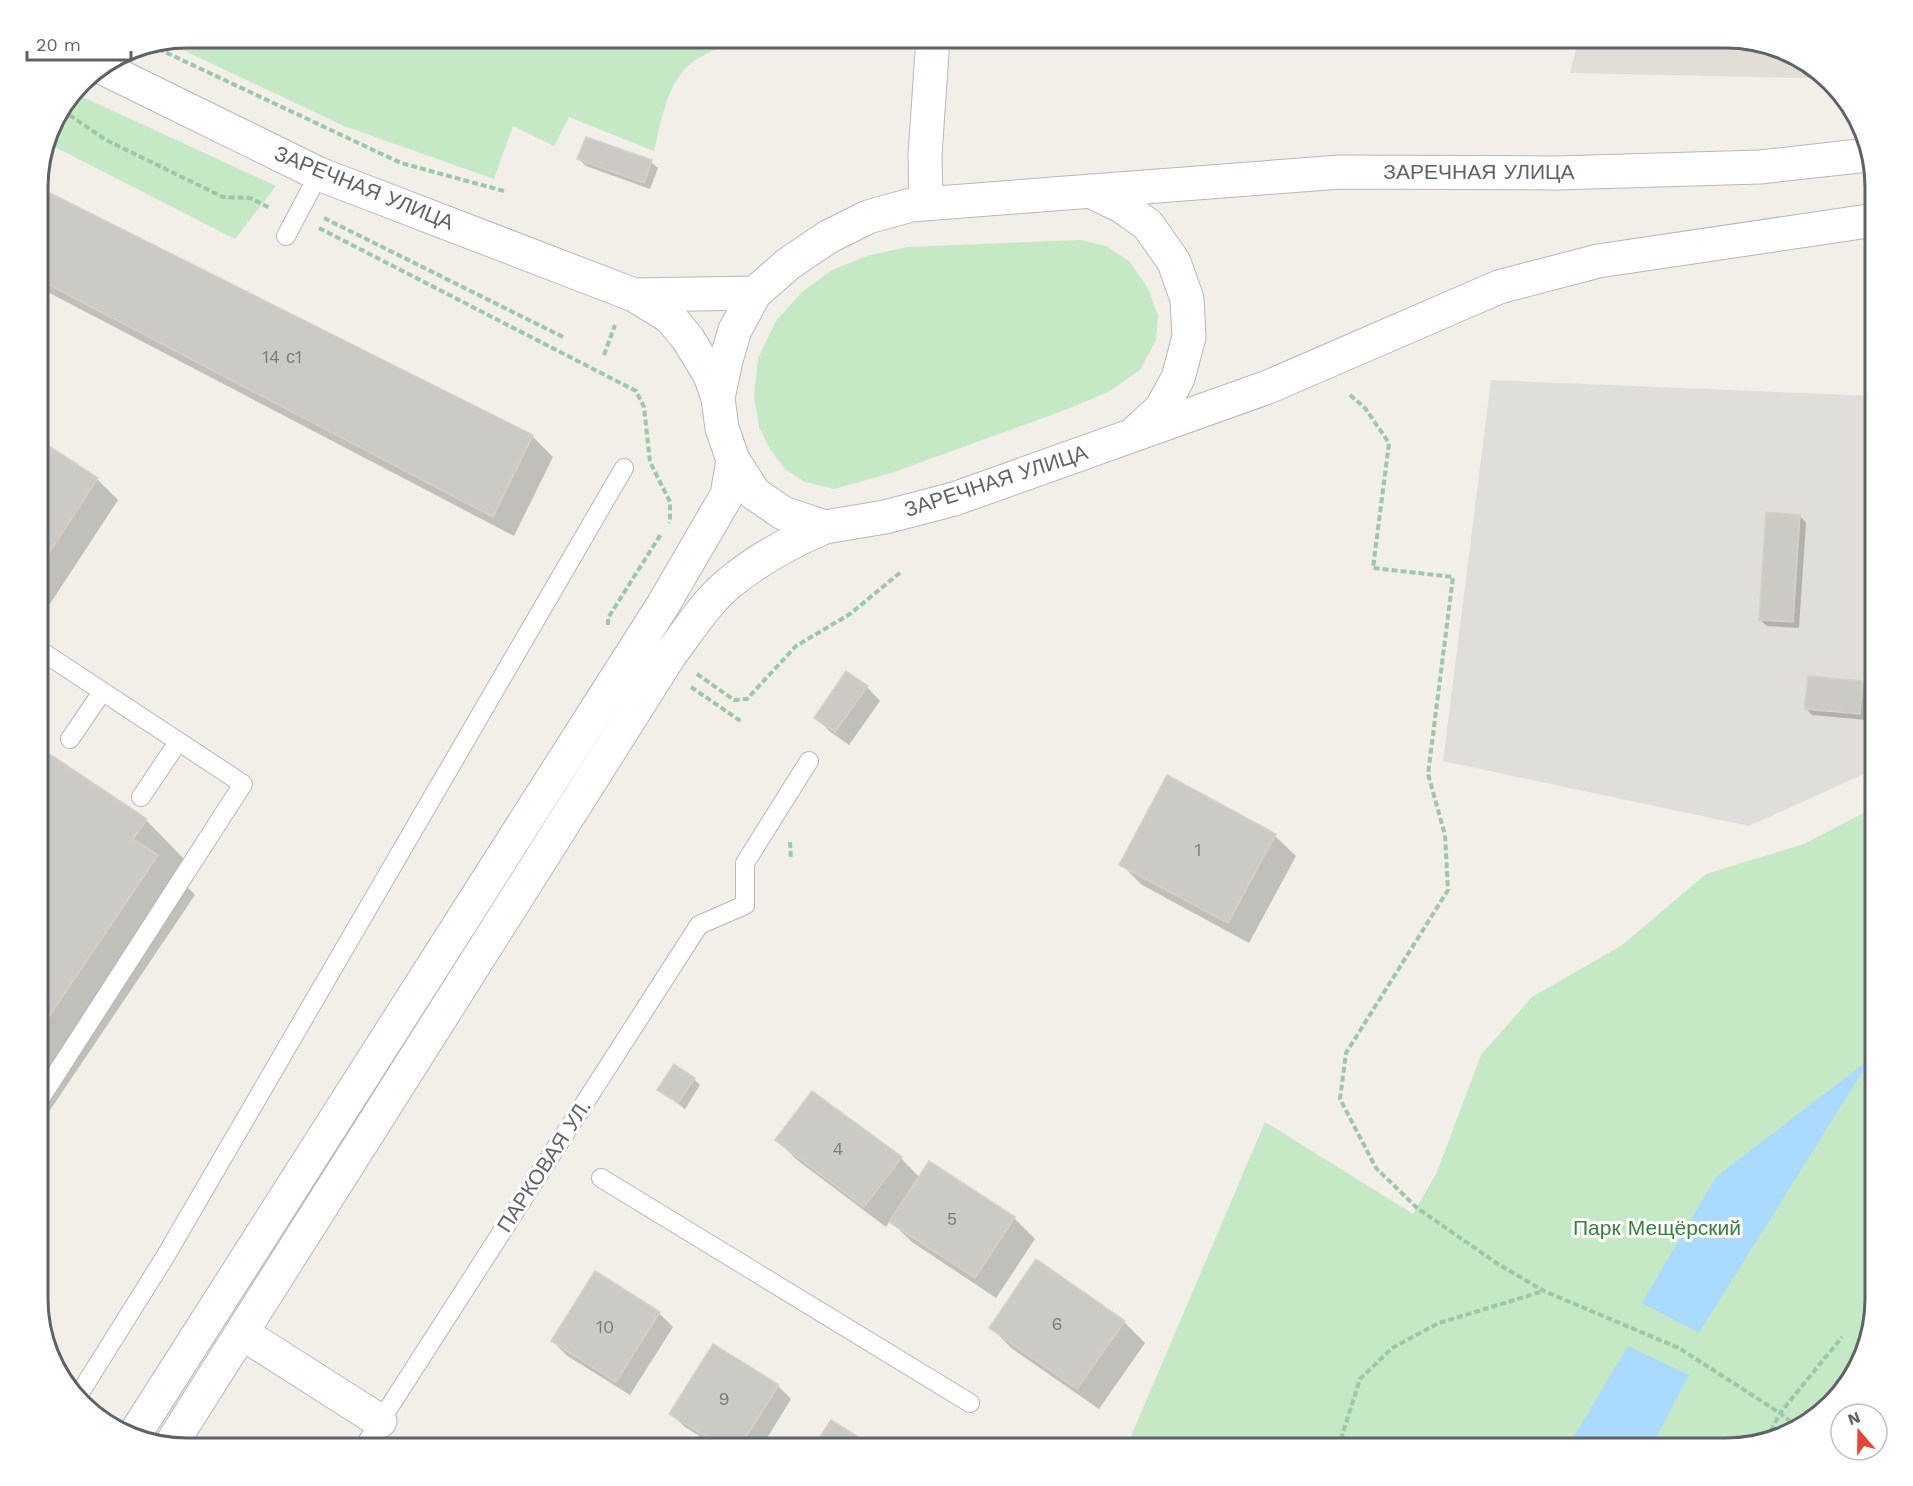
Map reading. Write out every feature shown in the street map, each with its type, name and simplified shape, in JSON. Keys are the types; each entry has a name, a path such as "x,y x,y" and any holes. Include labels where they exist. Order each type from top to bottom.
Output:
{"street":[{"path":"926,203 925,155 932,48"},
{"name":"ЗАРЕЧНАЯ УЛИЦА","path":"110,71 319,174 624,308 670,317 688,339 710,375 718,398 722,428 733,460 755,494 783,513 825,527 885,517 954,499 1268,387 1499,287 1598,261 1865,221"},
{"name":"ЗАРЕЧНАЯ УЛИЦА","path":"718,398 735,330 755,293 788,264 828,237 868,217 911,205 1340,172 1557,173 1760,167 1861,156"},
{"name":"ЗАРЕЧНАЯ УЛИЦА","path":"1090,191 1123,207 1148,225 1174,262 1187,299 1189,338 1178,378 1161,409 1133,434"},
{"name":"ЗАРЕЧНАЯ УЛИЦА","path":"624,308 755,293"},
{"path":"138,1429 663,605 727,495 733,460"},
{"path":"176,1437 670,655 701,613 731,581 787,544 825,527"},
{"path":"242,1333 380,1421"}],"lane":[{"path":"286,236 319,174"},
{"path":"82,1389 165,1257 624,468"},
{"path":"48,656 243,784 48,1086"},
{"path":"70,739 102,692"},
{"path":"141,797 178,742"},
{"name":"ПАРКОВАЯ УЛ.","path":"370,1438 699,925 745,905 745,863 809,761"},
{"path":"601,1178 970,1403"}],"path":[{"path":"162,51 401,163 504,191"},
{"path":"69,115 106,140 223,197 250,198 274,210 328,219 562,337"},
{"path":"299,213 324,232 636,391 644,407 650,462 670,502 670,520 608,618 609,628"},
{"path":"604,355 624,308"},
{"path":"1350,395 1365,408 1389,443 1373,568 1453,578 1428,774 1445,835 1448,890 1346,1053 1340,1099 1376,1168 1417,1208 1498,1264 1544,1291 1679,1348 1791,1422"},
{"path":"689,669 734,700 747,699 796,646 850,614 902,571"},
{"path":"684,682 742,722"},
{"path":"1341,1438 1360,1379 1392,1348 1439,1323 1544,1291"},
{"path":"1771,1431 1780,1413 1842,1336"}],"shaded area":[{"path":"1576,48 1726,48 1771,55 1811,77 1804,78 1570,73"},
{"path":"1491,380 1865,396 1865,774 1749,826 1443,761"}],"green space":[{"path":"180,48 717,48 687,67 672,88 654,151 569,117 554,146 513,126 494,179 344,126"},
{"path":"81,96 276,186 235,239 54,147 71,110"},
{"path":"1080,240 1106,246 1129,261 1148,288 1158,316 1156,340 1140,370 1110,391 1068,409 894,472 834,489 805,482 785,469 770,449 759,427 754,396 758,358 776,321 802,292 832,270 867,256 907,247"},
{"name":"Парк Мещёрский","path":"1865,812 1864,1317 1858,1344 1851,1360 1831,1391 1818,1404 1803,1415 1771,1431 1726,1438 1130,1438 1265,1122 1413,1214 1437,1172 1481,1055 1532,997 1621,946 1706,874 1804,844"}],"water":[{"path":"1865,1063 1865,1068 1699,1333 1642,1303 1716,1177"},
{"path":"1628,1346 1689,1375 1656,1438 1573,1438"}],"building":[{"path":"586,137 652,160 644,183 577,159"},
{"path":"48,192 533,435 493,517 48,284"},
{"path":"48,446 98,478 48,555"},
{"path":"1766,512 1800,515 1793,622 1759,620"},
{"path":"846,671 868,686 835,732 814,718"},
{"path":"1808,676 1863,681 1860,714 1804,709"},
{"path":"48,753 147,819 133,839 158,855 48,1018"},
{"path":"1167,775 1276,834 1228,923 1119,865"},
{"path":"674,1064 695,1078 678,1103 657,1090"},
{"path":"812,1091 902,1157 864,1207 775,1140"},
{"path":"929,1161 1015,1217 975,1278 889,1222"},
{"path":"1036,1259 1125,1321 1077,1389 989,1328"},
{"path":"595,1271 660,1312 616,1382 551,1341"},
{"path":"713,1344 779,1385 745,1438 709,1438 669,1414"},
{"path":"831,1420 860,1438 819,1438"}]}
